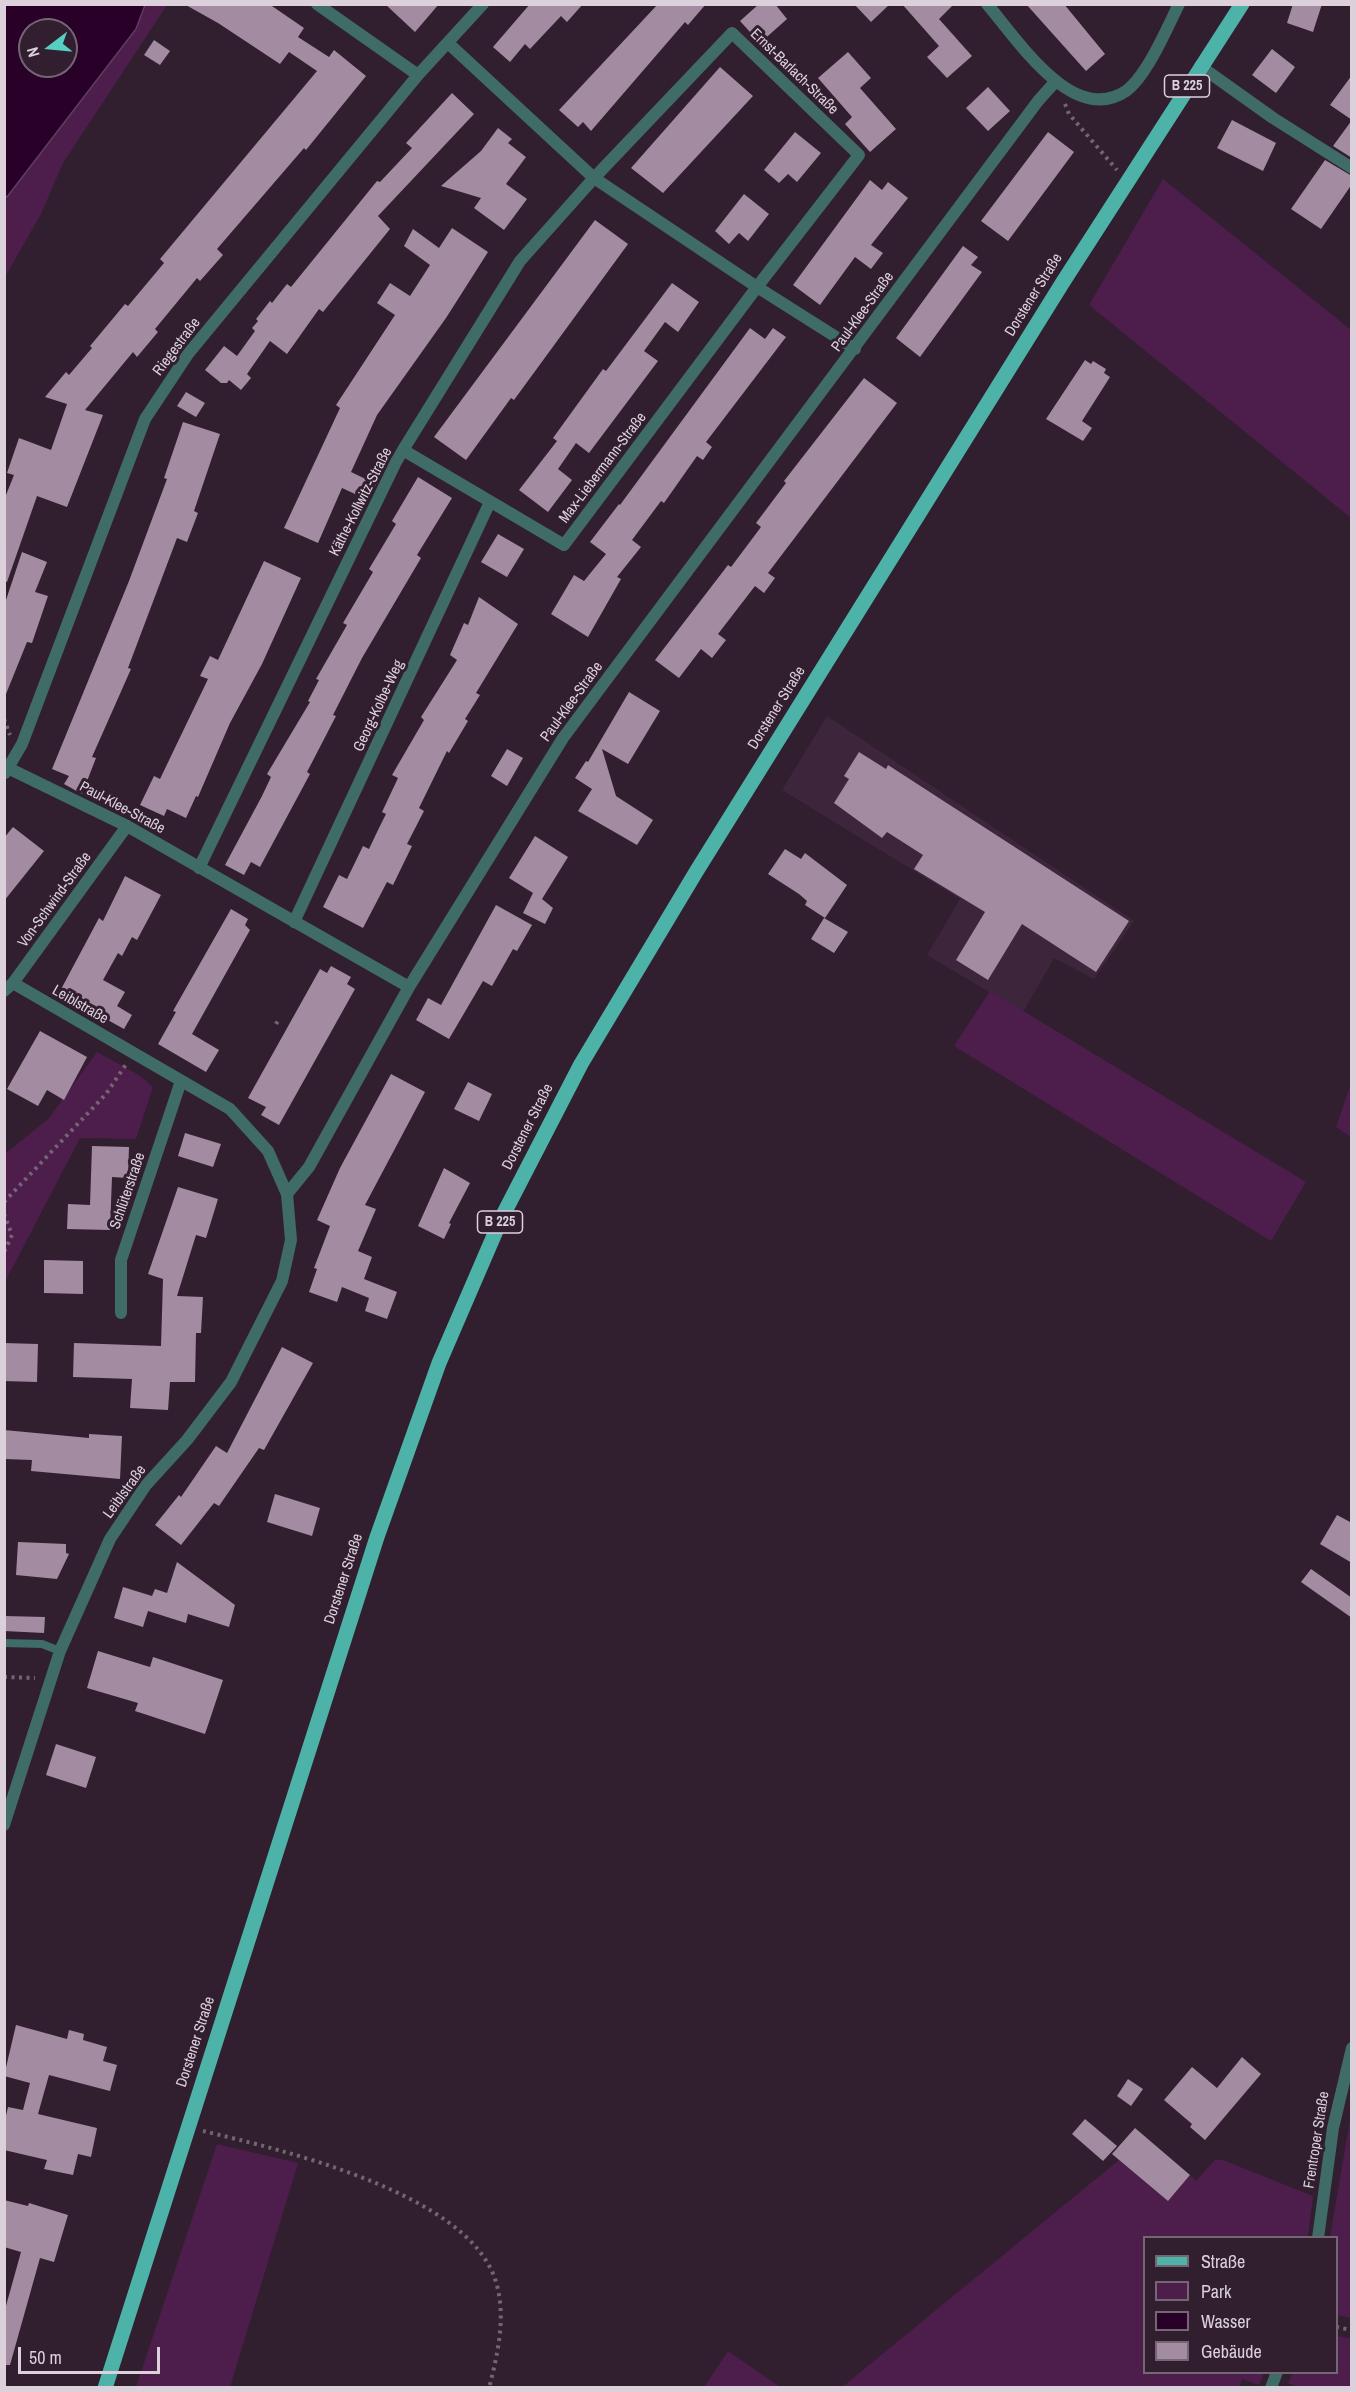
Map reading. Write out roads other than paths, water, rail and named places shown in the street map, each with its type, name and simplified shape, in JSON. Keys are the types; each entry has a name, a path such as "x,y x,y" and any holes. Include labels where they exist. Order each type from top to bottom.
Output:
{"main road":[{"name":"Dorstener Straße","path":"105,2388 376,1537 439,1363 502,1217 560,1104 626,986 1127,182 1242,4"}],"street":[{"path":"317,4 418,75"},
{"name":"Riegestraße","path":"6,771 22,744 145,419 188,354 418,75 483,4"},
{"path":"987,4 1056,83 1084,99 1103,99 1126,91 1143,70 1179,4"},
{"name":"Ernst-Barlach-Straße","path":"594,178 732,33 859,155 757,287"},
{"path":"448,43 594,178 757,287 855,349"},
{"path":"1200,66 1273,118 1352,168"},
{"name":"Paul-Klee-Straße","path":"6,771 127,826 409,987 562,738 855,349 1038,101 1056,83"},
{"name":"Käthe-Kollwitz-Straße","path":"199,868 403,450 520,261 594,178"},
{"name":"Max-Liebermann-Straße","path":"403,450 564,545 757,287"},
{"name":"Georg-Kolbe-Weg","path":"294,922 490,502"},
{"name":"Von-Schwind-Straße","path":"9,987 127,826"},
{"name":"Leiblstraße","path":"5,1821 60,1651 110,1539 146,1485 187,1440 231,1382 256,1337 282,1281 291,1239 287,1194 268,1151 230,1109 9,987"},
{"path":"287,1194 309,1167 409,987"},
{"name":"Schlüterstraße","path":"121,1312 121,1260 181,1081"},
{"name":"Frentroper Straße","path":"1317,2236 1333,2128 1352,2048"},
{"path":"1271,2388 1277,2374"}],"lane":[{"path":"4,1643 42,1644 60,1651"}],"water":[{"path":"5,4 145,5 136,29 7,197 4,195"}]}
